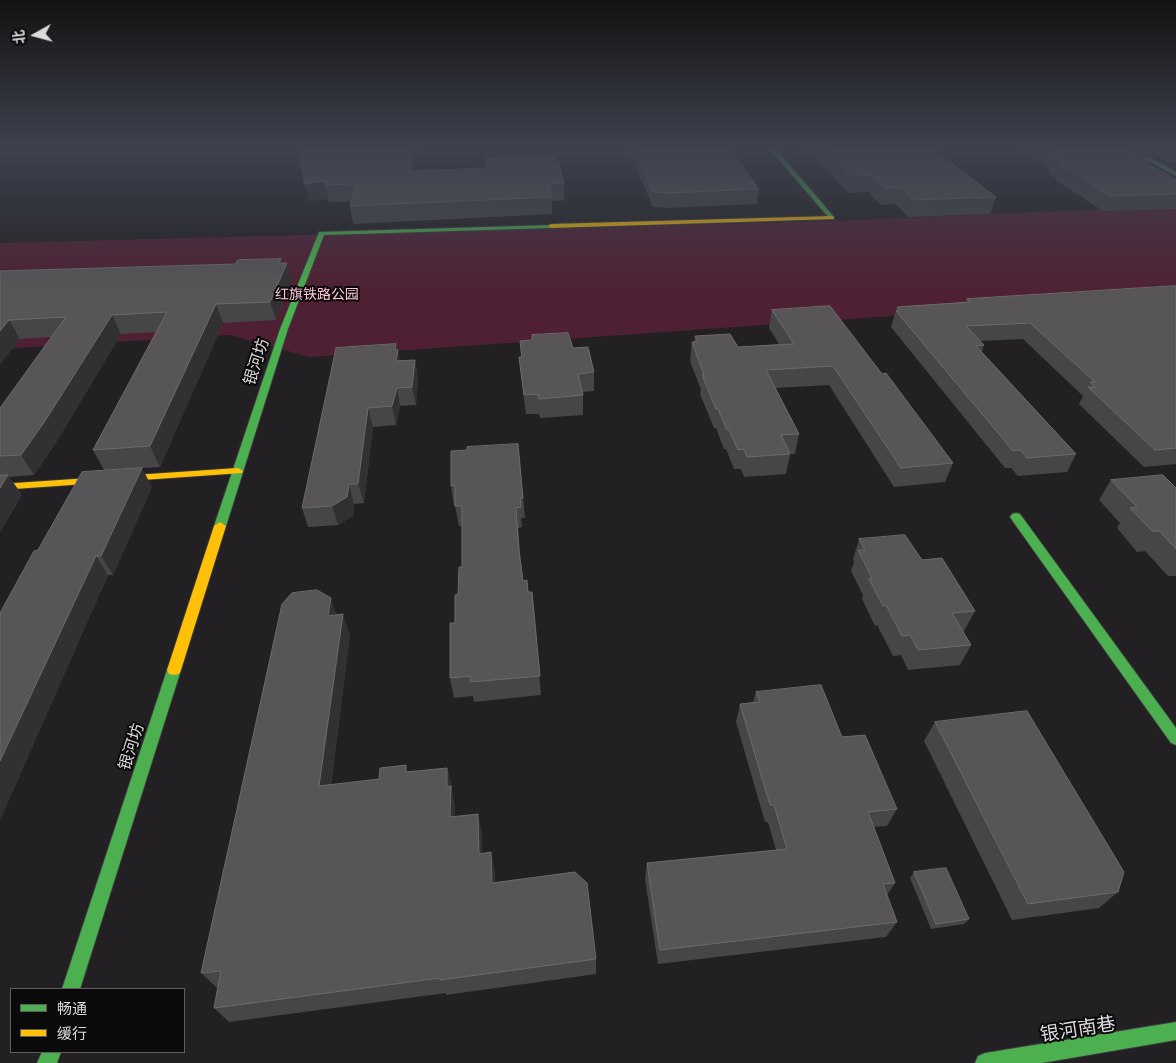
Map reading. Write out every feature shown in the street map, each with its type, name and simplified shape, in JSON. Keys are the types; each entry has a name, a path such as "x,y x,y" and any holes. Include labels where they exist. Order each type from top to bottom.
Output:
{"street":[{"name":"银河坊","path":"71,988 284,329 321,233 832,218 814,197"},
{"path":"0,487 238,471"},
{"path":"1016,517 1176,739"},
{"name":"银河南巷","path":"985,1063 1176,1032"}],"green space":[{"name":"红旗铁路公园","path":"1176,206 1176,296 309,357 230,335 0,349 0,243 833,221"}],"building":[{"path":"353,197 552,197 350,206"},
{"path":"910,197 996,197 913,200"},
{"path":"281,259 279,263 287,263 270,302 216,304 150,446 93,450 167,312 112,315 45,421 21,455 0,456 0,408 66,317 9,320 0,331 0,271 235,264 238,260"},
{"path":"1176,286 1176,448 1155,450 1088,387 1095,387 1090,382 1095,382 1030,323 966,326 984,345 976,346 1076,454 1027,458 1020,450 1013,451 896,311 900,310 897,307 970,302 967,299"},
{"path":"830,306 882,374 886,373 953,463 901,468 833,366 766,370 799,434 781,435 790,454 747,457 744,449 738,450 718,409 716,409 702,375 704,375 692,342 698,342 695,336 730,334 738,347 794,344 772,310"},
{"path":"568,333 573,348 588,347 594,372 578,374 583,395 539,399 538,394 524,395 519,357 522,357 520,341 532,340 532,335"},
{"path":"396,344 395,350 398,350 396,361 415,360 412,387 397,388 392,406 368,408 358,484 349,484 347,497 332,506 302,508 336,348"},
{"path":"518,444 523,498 520,498 521,507 516,508 519,551 523,581 527,580 528,592 532,592 540,676 470,682 471,676 450,678 450,623 455,623 455,595 458,594 459,567 462,567 462,506 455,506 455,485 451,486 451,451 467,450 467,447"},
{"path":"142,468 101,556 96,556 0,761 0,613 34,551 38,550 82,472"},
{"path":"0,475 8,475 0,488"},
{"path":"1163,475 1176,488 1176,549 1159,531 1152,531 1130,508 1137,507 1111,480"},
{"path":"905,535 922,560 942,558 975,611 952,613 971,645 918,650 910,635 902,636 886,605 883,606 869,579 872,578 858,550 865,550 859,539"},
{"path":"317,590 331,598 328,616 343,614 319,786 379,779 380,768 406,765 406,772 447,768 447,787 451,786 450,817 478,814 479,854 491,852 492,883 575,872 587,883 596,959 214,1008 221,971 201,973 282,604 292,593"},
{"path":"821,685 842,737 865,735 897,809 868,812 895,883 883,884 897,922 660,950 647,863 787,849 774,805 770,805 740,704 760,702 756,692"},
{"path":"1027,711 1124,872 1118,892 1028,904 935,722"},
{"path":"946,868 969,919 936,924 914,872"}],"traffic: fast":[{"path":"814,197 832,218"},
{"path":"220,526 284,329 321,233 551,226"},
{"path":"1016,517 1176,739"},
{"path":"71,988 174,670"},
{"path":"985,1063 1176,1031"},
{"path":"47,1063 51,1053"}],"traffic: slow":[{"path":"551,226 832,218"},
{"path":"0,487 238,471"},
{"path":"174,670 220,526"}]}
